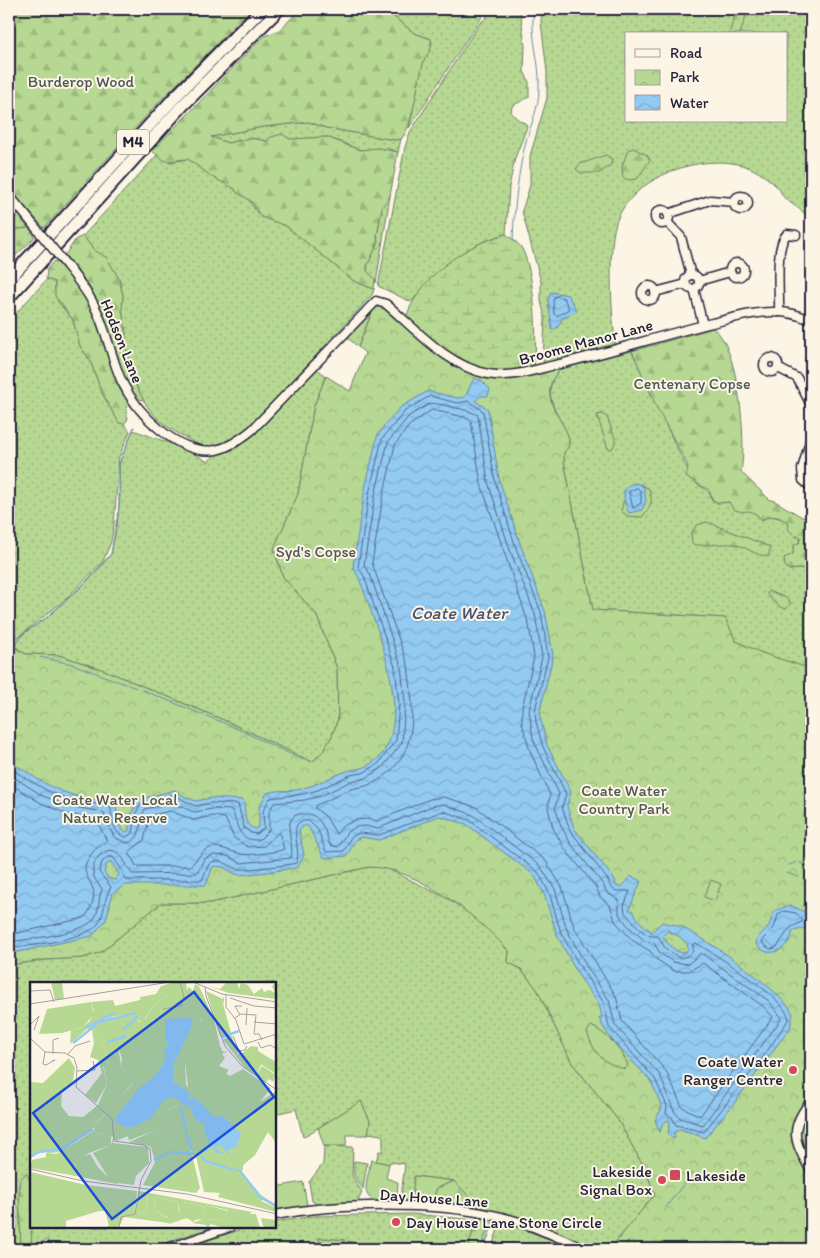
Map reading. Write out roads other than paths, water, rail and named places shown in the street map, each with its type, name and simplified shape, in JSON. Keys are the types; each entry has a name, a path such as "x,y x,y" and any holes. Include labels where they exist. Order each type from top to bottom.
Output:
{"highway":[{"name":"M4","path":"9,279 176,96 262,9"},
{"name":"M4","path":"9,297 183,105 279,9"}],"street":[{"name":"Hodson Lane","path":"9,195 67,266 94,304 122,382 139,410 166,434 202,450 215,450 228,446 252,430 376,300 386,304"},
{"path":"699,281 695,276 691,275 681,238 667,218 710,200 734,202"},
{"path":"779,312 779,269 783,242 787,234 796,235"},
{"path":"703,326 694,289 699,281 730,272"},
{"path":"691,275 686,278 686,284 694,289"},
{"path":"655,292 686,284"},
{"name":"Broome Manor Lane","path":"386,304 450,358 469,368 496,375 530,372 601,355 703,326 757,314 779,312 796,314 811,320"},
{"path":"778,368 797,378 811,405"},
{"path":"811,438 801,473 803,480 811,487"},
{"path":"811,1101 798,1118 795,1133 811,1171"},
{"name":"Day House Lane","path":"276,1215 341,1207 407,1207 455,1210 492,1215 522,1223 585,1249"},
{"path":"166,1249 227,1228"}],"water":[{"path":"551,292 568,295 577,311 562,319 557,328 552,330 548,300"},
{"name":"Coate Water","path":"474,378 481,380 490,389 488,396 481,396 475,401 488,409 499,479 545,611 553,656 540,711 541,721 547,745 571,792 567,806 574,828 615,880 616,886 622,887 630,876 641,881 629,910 632,910 640,922 652,932 662,922 676,925 703,939 758,978 786,1004 793,1014 790,1028 732,1106 705,1138 680,1129 674,1132 675,1138 673,1139 668,1134 670,1123 668,1120 662,1124 660,1132 655,1120 662,1108 653,1086 603,1027 599,1018 602,1016 599,1005 577,973 557,935 544,894 534,875 466,824 439,816 379,840 361,837 355,840 347,856 324,858 308,826 303,826 299,831 304,855 298,867 239,875 217,866 213,867 206,885 125,885 113,893 106,920 92,936 9,954 9,763 66,793 96,800 116,800 118,822 126,832 128,831 133,809 138,800 175,790 185,797 196,801 211,798 243,800 246,821 248,825 256,829 259,825 259,807 267,793 297,790 319,783 349,770 362,768 381,755 391,735 394,709 391,681 375,623 359,578 353,567 364,493 377,437 401,407 428,391 458,398 465,397","holes":["111,862 119,874 115,880 108,878 104,872 107,864","667,931 679,936 687,944 688,949 685,953 675,950 667,942 663,936"]},
{"path":"636,483 644,487 646,501 642,510 629,513 624,491 630,485"},
{"path":"790,905 811,915 811,927 793,931 788,943 778,951 767,952 761,949 756,944 757,938 769,926 774,911"}],"waterway":[{"path":"513,240 515,203 521,165 539,96 539,79 533,29 534,9"},
{"path":"117,526 120,496 119,464 134,427"},
{"path":"14,646 19,637 46,618 95,574 111,554 116,530"},
{"path":"40,657 72,664 136,688"},
{"path":"142,690 229,725 303,760"},
{"path":"789,865 797,862"},
{"path":"800,863 811,867"},
{"path":"786,873 799,877"},
{"path":"804,879 811,881"},
{"path":"666,1207 692,1173"},
{"path":"481,1249 490,1220"}],"place":[{"name":"Coate Water Ranger Centre","path":"793,1070"},
{"name":"Lakeside","path":"675,1175"},
{"name":"Lakeside Signal Box","path":"662,1180"},
{"name":"Day House Lane Stone Circle","path":"396,1222"}],"park label":[{"name":"Burderop Wood","path":"81,81"},
{"name":"Centenary Copse","path":"692,383"},
{"name":"Syd's Copse","path":"316,551"},
{"name":"Coate Water Country Park","path":"624,799"},
{"name":"Coate Water Local Nature Reserve","path":"115,808"}]}
